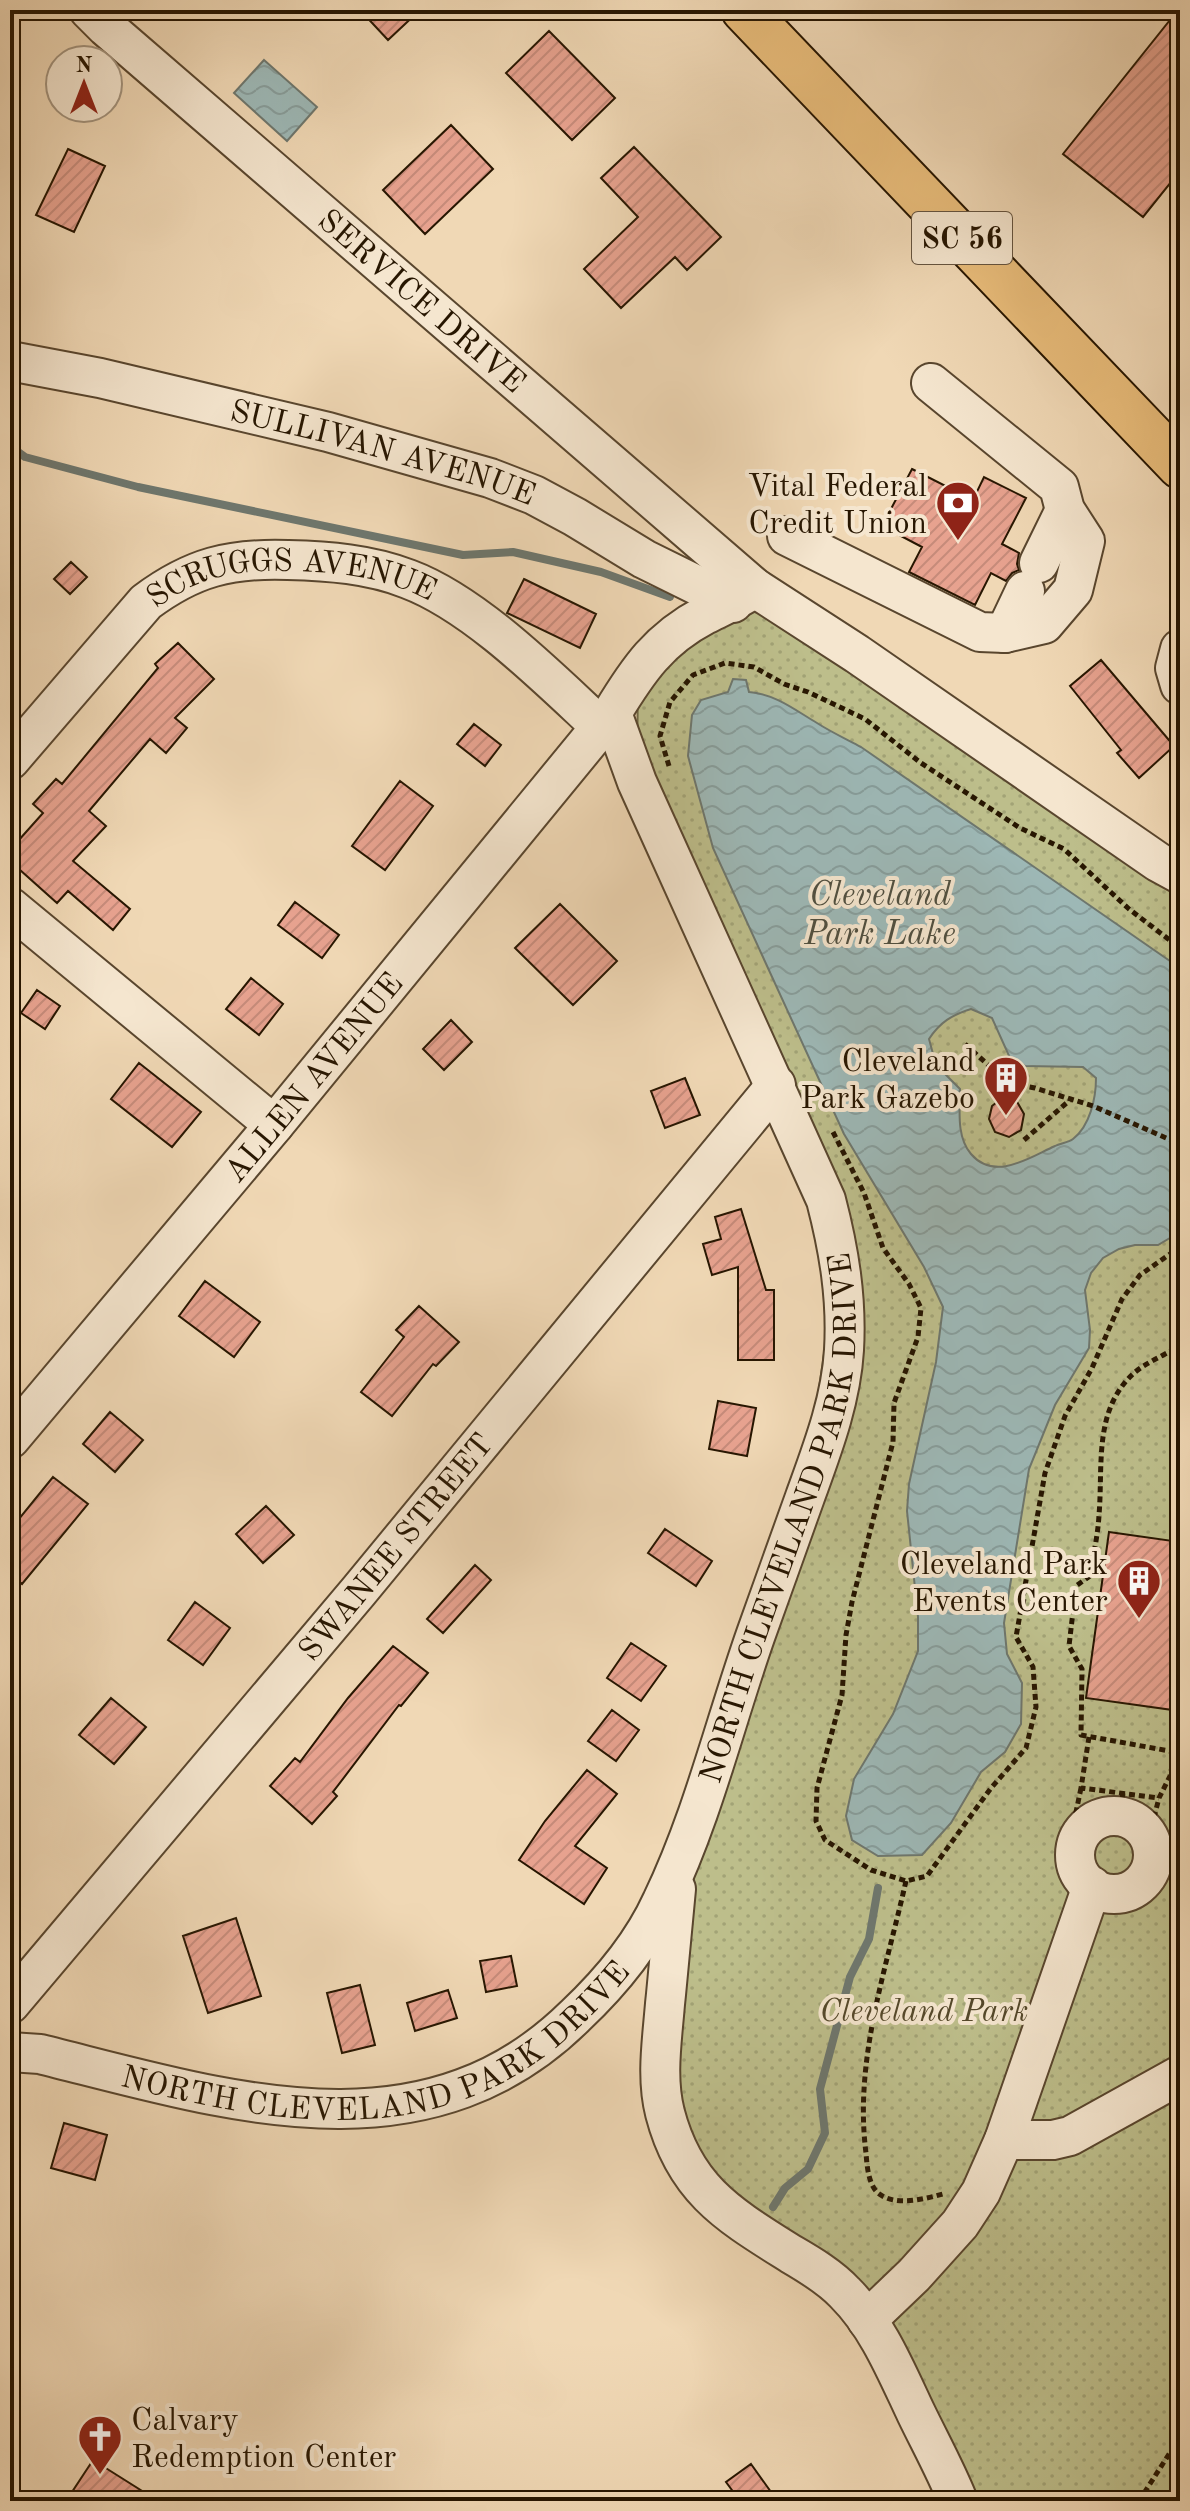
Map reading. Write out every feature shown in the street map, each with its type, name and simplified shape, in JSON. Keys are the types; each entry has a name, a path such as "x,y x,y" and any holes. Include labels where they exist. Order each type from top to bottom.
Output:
{"main road":[{"name":"SC 56","path":"744,10 1180,466"}],"street":[{"name":"SERVICE DRIVE","path":"89,10 744,596"},
{"name":"SULLIVAN AVENUE","path":"10,361 100,378 328,432 490,478 534,495 644,559 744,596"},
{"path":"787,536 980,632 1005,633 1044,624 1073,590 1085,541 1065,510 1059,487 931,383"},
{"path":"1005,633 1065,510"},
{"name":"SCRUGGS AVENUE","path":"10,760 146,602 172,583 201,569 233,561 259,559 313,560 375,568 409,579 469,614 607,720"},
{"path":"607,720 638,670 658,649 680,630 744,596 870,662 1158,862 1180,874"},
{"path":"1180,649 1175,668 1180,685"},
{"name":"NORTH CLEVELAND PARK DRIVE","path":"10,2052 40,2054 203,2094 305,2109 408,2103 458,2092 506,2072 548,2043 585,2007 614,1976 639,1942 678,1867 836,1405 844,1354 845,1302 839,1250 826,1200 607,720"},
{"name":"ALLEN AVENUE","path":"10,1439 274,1125 607,720"},
{"path":"10,907 274,1125"},
{"name":"SWANEE STREET","path":"10,2004 358,1592 776,1085"},
{"path":"1119,1819 1153,1861 1143,1882 1123,1893 1110,1894 1092,1886 1078,1870 1076,1844 1119,1819"},
{"name":"NORTH CLEVELAND PARK DRIVE","path":"678,1867 660,2050 660,2081 674,2141 706,2193 728,2214 821,2272 846,2293 896,2367 958,2501"},
{"path":"867,2320 914,2275 960,2224 981,2192 1004,2140 1092,1886"},
{"path":"1004,2140 1053,2140 1070,2136 1180,2075"}],"path":[{"path":"671,773 660,736 670,702 693,675 725,663 754,667 784,684 865,719 921,763 1020,828 1064,849 1129,909 1180,948"},
{"path":"965,1044 1008,1083 1093,1106 1180,1144"},
{"path":"1024,1140 1071,1099"},
{"path":"830,1126 864,1193 883,1248 909,1284 921,1308 918,1337 894,1403 893,1442 852,1602 846,1635 842,1695 817,1788 816,1821 825,1840 871,1870 906,1881 927,1876 991,1788 1026,1748 1036,1707 1033,1667 1016,1637 1045,1473 1065,1416 1092,1368 1122,1299 1140,1275 1180,1247"},
{"path":"1089,1737 1075,1817 1119,1819 1159,1798 1178,1750 1081,1735 1082,1669 1069,1646 1076,1586 1090,1576 1099,1516 1099,1470 1105,1421 1115,1397 1129,1377 1180,1345"},
{"path":"1020,1601 1073,1610"},
{"path":"1081,1788 1119,1819"},
{"path":"1119,1819 1159,1798"},
{"path":"906,1881 863,2073 863,2133 868,2175 877,2192 896,2201 960,2189 981,2192"},
{"path":"1139,2501 1180,2437"}],"green space":[{"name":"Cleveland Park","path":"764,595 1180,869 1180,2501 943,2501 846,2293 688,2168 664,2013 674,1913 802,1506 839,1250 637,782 638,670"}],"water":[{"path":"264,60 317,107 287,141 234,93"},
{"name":"Cleveland Park Lake","path":"733,679 746,680 749,692 776,699 861,747 1180,968 1180,1232 1158,1245 1119,1249 1103,1258 1091,1273 1085,1290 1089,1348 1055,1405 1029,1469 1004,1623 1007,1654 1022,1683 1021,1724 1005,1752 981,1772 951,1823 922,1855 878,1856 852,1840 846,1816 854,1779 893,1714 918,1651 918,1617 907,1511 909,1484 936,1362 943,1307 924,1267 844,1134 713,848 688,756 692,715 701,700 728,692","holes":["971,1009 992,1018 1010,1058 1025,1066 1083,1067 1096,1078 1091,1111 1084,1127 1073,1139 1024,1161 1002,1167 980,1162 966,1147 960,1123 960,1089 936,1065 929,1039 947,1020"]}],"building":[{"path":"360,10 420,10 388,40"},
{"path":"1178,10 1180,171 1143,217 1063,154"},
{"path":"549,31 615,98 572,140 506,73"},
{"path":"451,125 493,169 425,234 383,190"},
{"path":"634,147 721,237 687,270 675,257 621,308 584,269 638,217 601,178"},
{"path":"68,149 105,166 74,232 36,215"},
{"path":"912,469 973,500 984,477 1026,498 1002,544 1019,553 1019,570 1006,581 991,573 975,605 909,572 922,547 882,526"},
{"path":"71,562 87,577 70,594 54,579"},
{"path":"524,579 596,614 580,648 507,613"},
{"path":"178,643 214,679 175,718 187,728 166,753 150,739 89,811 106,826 73,861 130,909 113,930 68,891 57,903 10,861 10,850 43,813 33,804 56,779 62,784 158,668 155,664"},
{"path":"1101,660 1174,746 1139,778 1117,753 1121,750 1070,686"},
{"path":"474,724 501,745 485,766 457,744"},
{"path":"400,781 433,806 385,870 352,846"},
{"path":"295,902 339,935 322,958 278,925"},
{"path":"560,904 617,961 573,1005 515,948"},
{"path":"251,978 283,1004 259,1035 226,1009"},
{"path":"37,990 60,1006 45,1029 21,1013"},
{"path":"451,1020 472,1042 444,1070 423,1049"},
{"path":"139,1063 201,1112 172,1147 111,1099"},
{"path":"685,1078 700,1115 665,1128 651,1091"},
{"name":"Cleveland Park Gazebo","path":"1002,1098 1016,1100 1024,1114 1021,1130 1009,1137 995,1132 989,1119 992,1106"},
{"path":"741,1209 766,1290 774,1290 774,1360 738,1360 738,1267 712,1275 703,1244 721,1239 715,1217"},
{"path":"205,1281 260,1322 234,1357 179,1316"},
{"path":"419,1306 459,1342 436,1366 433,1364 392,1416 361,1392 404,1337 396,1330"},
{"path":"718,1401 756,1408 747,1456 709,1449"},
{"path":"110,1412 143,1440 115,1472 83,1444"},
{"path":"53,1477 88,1504 22,1584 10,1574 10,1530"},
{"path":"266,1506 294,1535 263,1563 236,1534"},
{"path":"665,1529 712,1561 696,1586 648,1553"},
{"name":"Cleveland Park Events Center","path":"1109,1532 1180,1542 1180,1711 1086,1698"},
{"path":"475,1565 491,1580 443,1633 427,1619"},
{"path":"195,1602 230,1628 203,1665 168,1640"},
{"path":"631,1643 666,1666 641,1701 607,1678"},
{"path":"393,1646 428,1673 399,1705 333,1792 337,1796 312,1824 270,1786 295,1758 300,1762 348,1698"},
{"path":"111,1698 146,1727 114,1764 79,1735"},
{"path":"612,1710 639,1730 616,1761 588,1741"},
{"path":"587,1770 617,1794 575,1846 607,1868 584,1904 519,1860 545,1821"},
{"path":"236,1918 261,1996 208,2013 183,1936"},
{"path":"511,1956 517,1986 486,1992 480,1961"},
{"path":"360,1985 375,2045 342,2053 327,1993"},
{"path":"448,1990 457,2018 415,2031 407,2003"},
{"path":"64,2123 107,2135 95,2180 51,2168"},
{"name":"Calvary Redemption Center","path":"93,2460 158,2501 87,2501 72,2492"},
{"path":"751,2464 771,2492 758,2501 740,2501 726,2482"}],"waterway":[{"path":"10,446 25,457 138,487 463,555 513,552 601,572 670,597"},
{"path":"773,2207 785,2188 808,2169 825,2133 820,2089 850,1977 869,1939 878,1888"}],"place":[{"name":"Vital Federal Credit Union","path":"958,542"},
{"name":"Cleveland Park Gazebo","path":"1006,1117"},
{"name":"Cleveland Park Events Center","path":"1139,1620"},
{"name":"Calvary Redemption Center","path":"100,2476"}]}
